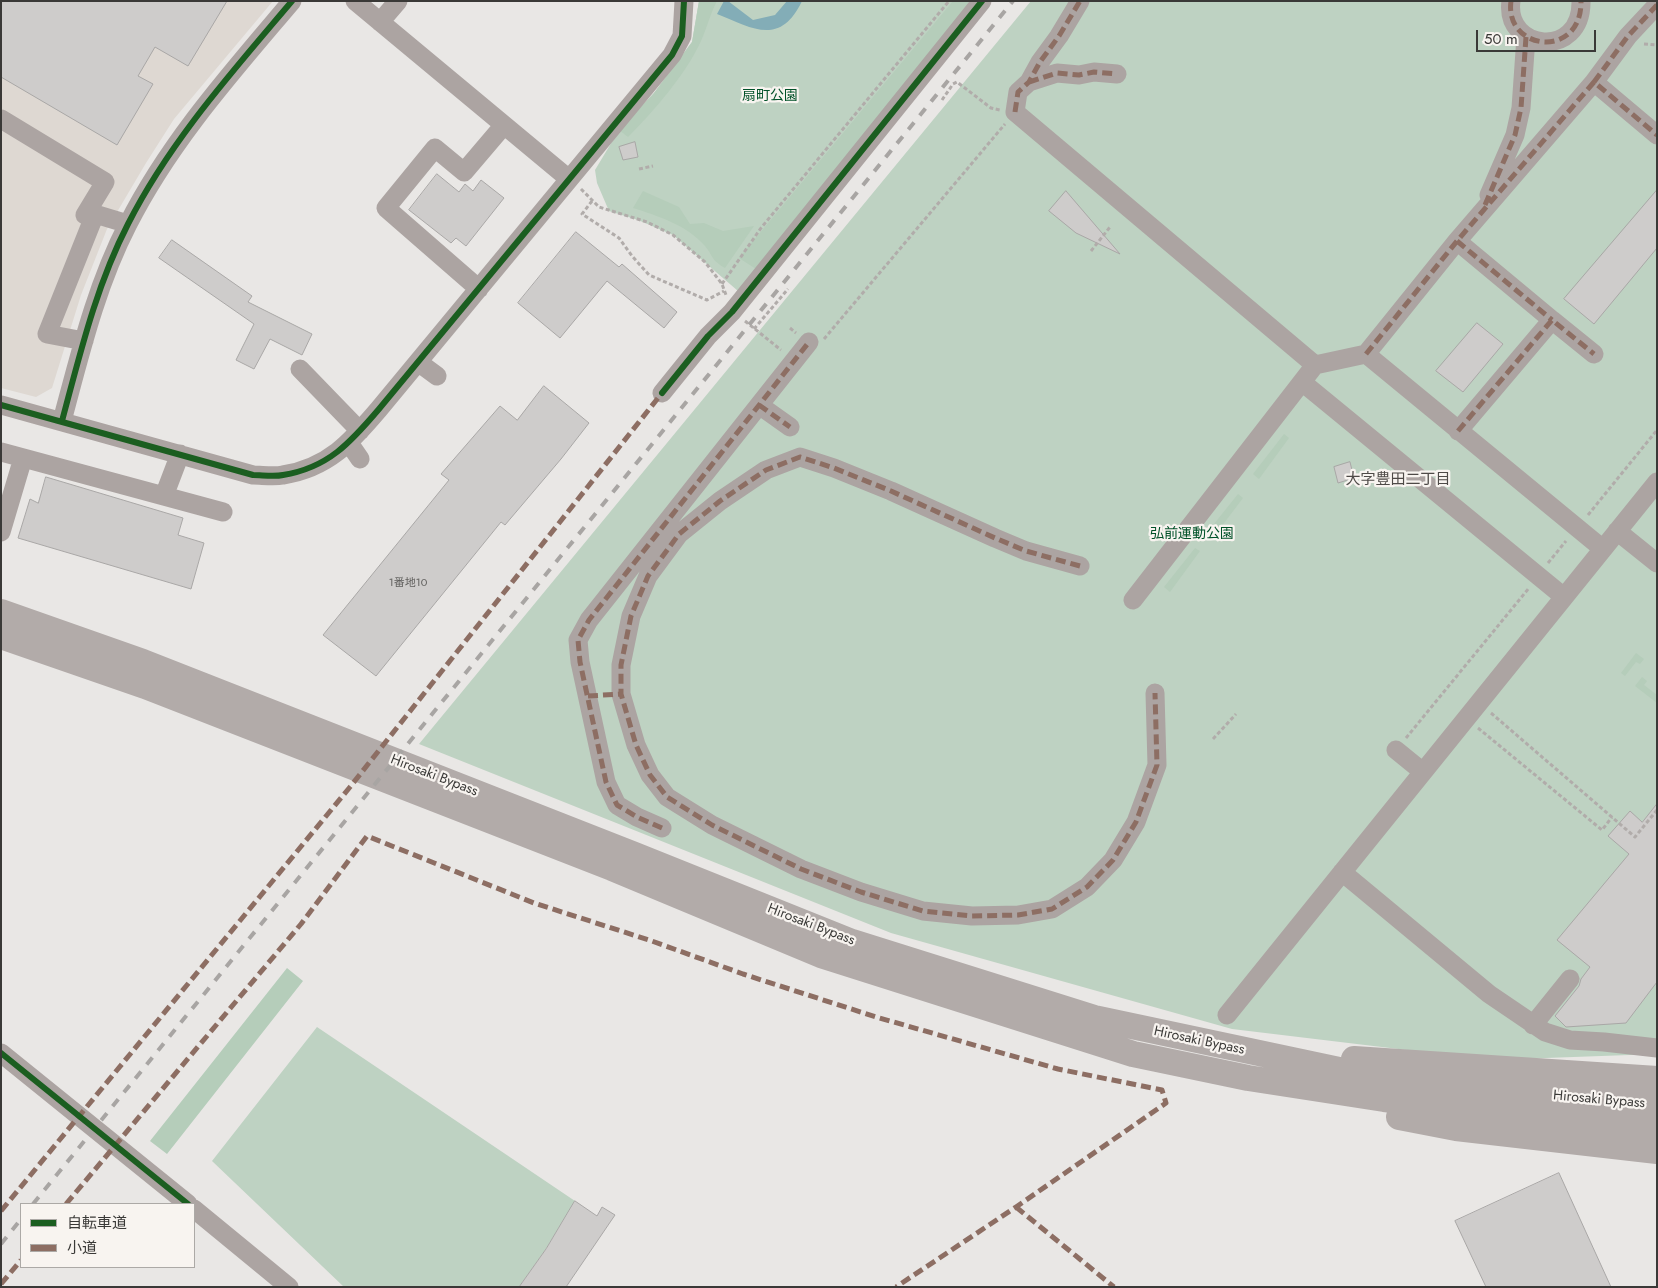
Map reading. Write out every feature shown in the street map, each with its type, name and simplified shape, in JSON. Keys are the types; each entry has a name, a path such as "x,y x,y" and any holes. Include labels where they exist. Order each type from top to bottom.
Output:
{"highway":[{"name":"Hirosaki Bypass","path":"1,612 143,662 403,776 852,942 1094,1018 1405,1084 1657,1105"},
{"name":"Hirosaki Bypass","path":"1,636 356,757"},
{"name":"Hirosaki Bypass","path":"403,776 612,868 821,955 1133,1054 1248,1078 1394,1100 1657,1127"},
{"path":"1258,1053 1657,1079"},
{"path":"1248,1078 1385,1114 1456,1128 1657,1151"}],"street":[{"path":"62,421 92,312 106,272 128,224 180,138 209,99 292,1"},
{"path":"355,1 569,179"},
{"path":"380,22 398,1"},
{"path":"1,405 253,475 283,475 318,465 354,437 672,55 682,36 684,1"},
{"path":"662,393 708,336 735,314 982,1"},
{"path":"1080,1 1029,82 1018,92 1015,112 1315,365"},
{"path":"1511,1 1512,19 1518,29 1526,37 1537,42 1548,43 1560,40 1577,25 1581,13 1581,1"},
{"path":"1133,600 1315,365 1366,354 1457,241 1594,82 1628,36 1654,8"},
{"path":"1480,214 1514,136 1521,108 1526,37"},
{"path":"1029,82 1058,73 1079,75 1094,72 1117,74"},
{"path":"1594,82 1657,135"},
{"path":"1,119 105,182 85,215 94,214 128,224"},
{"path":"478,289 386,208 435,148 464,172 504,125"},
{"path":"84,341 47,334 94,214"},
{"path":"1457,241 1594,354"},
{"path":"1458,431 1552,320"},
{"path":"662,828 637,817 617,805 606,782 580,662 578,640 589,620 794,361 816,341"},
{"path":"1366,354 1603,549"},
{"path":"418,362 437,376"},
{"path":"300,369 354,437 360,459"},
{"path":"1302,382 1564,597"},
{"path":"759,405 790,427"},
{"path":"1,452 223,512"},
{"path":"164,496 180,454"},
{"path":"1080,566 1026,551 891,491 834,468 800,457 766,470 720,501 679,534 648,576 631,616 621,665 621,694 636,745 650,775 667,797 712,825 801,869 861,892 923,911 981,916 1018,915 1052,909 1087,887 1113,860 1136,822 1157,765 1155,693"},
{"path":"1,532 23,458"},
{"path":"1227,1015 1657,482"},
{"path":"1617,531 1657,563"},
{"path":"588,696 621,694"},
{"path":"1399,746 1423,772"},
{"path":"1342,872 1473,981 1545,1032 1570,1040 1657,1048"},
{"path":"1533,1025 1570,979"},
{"path":"1,1053 187,1203"},
{"path":"195,1210 289,1287"}],"path":[{"path":"722,284 761,228 949,1"},
{"path":"942,100 953,84 957,82 991,108 1015,112"},
{"path":"816,341 1015,112"},
{"path":"640,168 653,166"},
{"path":"569,179 599,207 647,222 673,235 706,262 722,284 735,314 794,361"},
{"path":"592,201 582,214 619,238 649,275 707,300 724,291"},
{"path":"1091,251 1110,227"},
{"path":"754,329 788,289"},
{"path":"1399,746 1657,430"},
{"path":"1488,711 1636,836 1657,810"},
{"path":"1213,739 1236,714"},
{"path":"1476,726 1602,830 1612,817"}],"shaded area":[{"path":"1,1 273,1 174,119 146,163 107,229 81,295 52,388 36,397 1,388"}],"green space":[{"name":"扇町公園","path":"699,1 972,1 738,291 673,235 638,220 609,211 597,183 595,170 619,130 654,93 692,42"},
{"path":"699,1 717,1 695,54 669,92 628,137 619,130 654,93 692,42"},
{"path":"953,1 973,1 756,269 739,258"},
{"name":"弘前運動公園","path":"1031,1 1657,1 1657,1054 1490,1060 1232,1029 891,933 419,744"},
{"path":"643,191 679,207 690,224 704,223 723,231 754,226 725,268 714,260 705,246 690,232 662,218 633,208"},
{"path":"1284,434 1289,438 1259,479 1253,474"},
{"path":"1238,494 1243,498 1212,539 1206,534"},
{"path":"1195,548 1200,551 1170,592 1164,587"},
{"path":"1636,653 1644,659 1640,664 1636,662 1625,676 1621,673"},
{"path":"1642,677 1647,681 1644,685 1657,695 1657,703 1635,686"},
{"path":"287,968 303,981 167,1154 150,1141"},
{"path":"317,1027 575,1201 546,1249 519,1287 344,1287 212,1161"}],"water":[{"path":"724,1 728,1 753,20 775,15 787,1 802,1 793,15 784,24 775,29 764,30 753,28 717,14"}],"building":[{"path":"1,1 227,1 188,66 155,47 138,76 153,84 117,145 1,77"},
{"path":"635,142 638,157 623,160 619,147"},
{"path":"437,174 459,192 465,184 473,191 481,180 504,198 466,246 456,238 451,243 409,210"},
{"path":"1657,190 1657,248 1594,324 1564,299"},
{"path":"1066,191 1120,254 1076,233 1049,211"},
{"path":"576,232 619,267 622,264 677,312 664,328 607,281 560,338 518,303"},
{"path":"172,240 252,296 248,302 312,334 302,355 270,339 254,369 236,360 254,324 159,258"},
{"path":"1477,323 1503,344 1463,392 1436,371"},
{"path":"544,386 589,423 505,525 501,522 376,676 323,635 449,480 441,474 500,406 517,420"},
{"path":"1350,462 1354,478 1338,483 1334,467"},
{"path":"46,477 183,518 178,535 204,543 191,589 18,538 30,499 38,503"},
{"path":"1657,804 1657,982 1626,1023 1566,1027 1555,1016 1579,986 1581,979 1590,967 1557,940 1629,854 1608,836 1630,811 1642,822"},
{"path":"1559,1173 1611,1287 1486,1287 1455,1221"},
{"path":"575,1201 597,1216 602,1207 615,1215 566,1287 519,1287 546,1249"}],"railway":[{"path":"34,1203 1013,1"},
{"path":"1,1244 20,1220"}],"marked path":[{"path":"1015,112 1018,92 1029,82 1080,1"},
{"path":"1511,1 1512,18 1519,30 1530,39 1544,42 1557,40 1570,33 1578,20 1581,1"},
{"path":"1594,82 1628,36 1657,5"},
{"path":"1485,205 1515,135 1521,108 1526,37"},
{"path":"1029,82 1057,73 1079,75 1094,72 1117,74"},
{"path":"1366,354 1457,241 1594,82 1657,135"},
{"path":"1457,241 1552,320"},
{"path":"1458,431 1552,320 1594,354"},
{"path":"662,828 637,817 617,805 606,782 580,662 578,640 589,620 809,342"},
{"path":"1,1211 350,787 662,393"},
{"path":"759,405 790,427"},
{"path":"1080,566 1026,551 891,491 834,468 800,457 766,470 720,501 679,534 648,576 631,616 621,665 621,694 636,745 650,775 667,797 712,825 801,869 861,892 923,911 972,916 1018,915 1052,909 1087,887 1113,860 1136,822 1157,765 1155,693"},
{"path":"588,696 621,694"},
{"path":"67,1203 301,924 367,836 534,903 876,1017 1058,1069 1162,1090 1166,1103 896,1287"},
{"path":"1016,1207 1114,1287"},
{"path":"1,1284 20,1261"}],"cycle path":[{"path":"62,421 82,346 98,296 128,224 163,164 203,108 292,1"},
{"path":"1,405 253,475 272,476 299,472 326,460 348,443 379,409 672,55 682,36 684,1"},
{"path":"662,393 708,336 732,312 982,1"},
{"path":"1,1053 187,1203"}],"district":[{"name":"大字豊田二丁目","path":"1398,480"}]}
